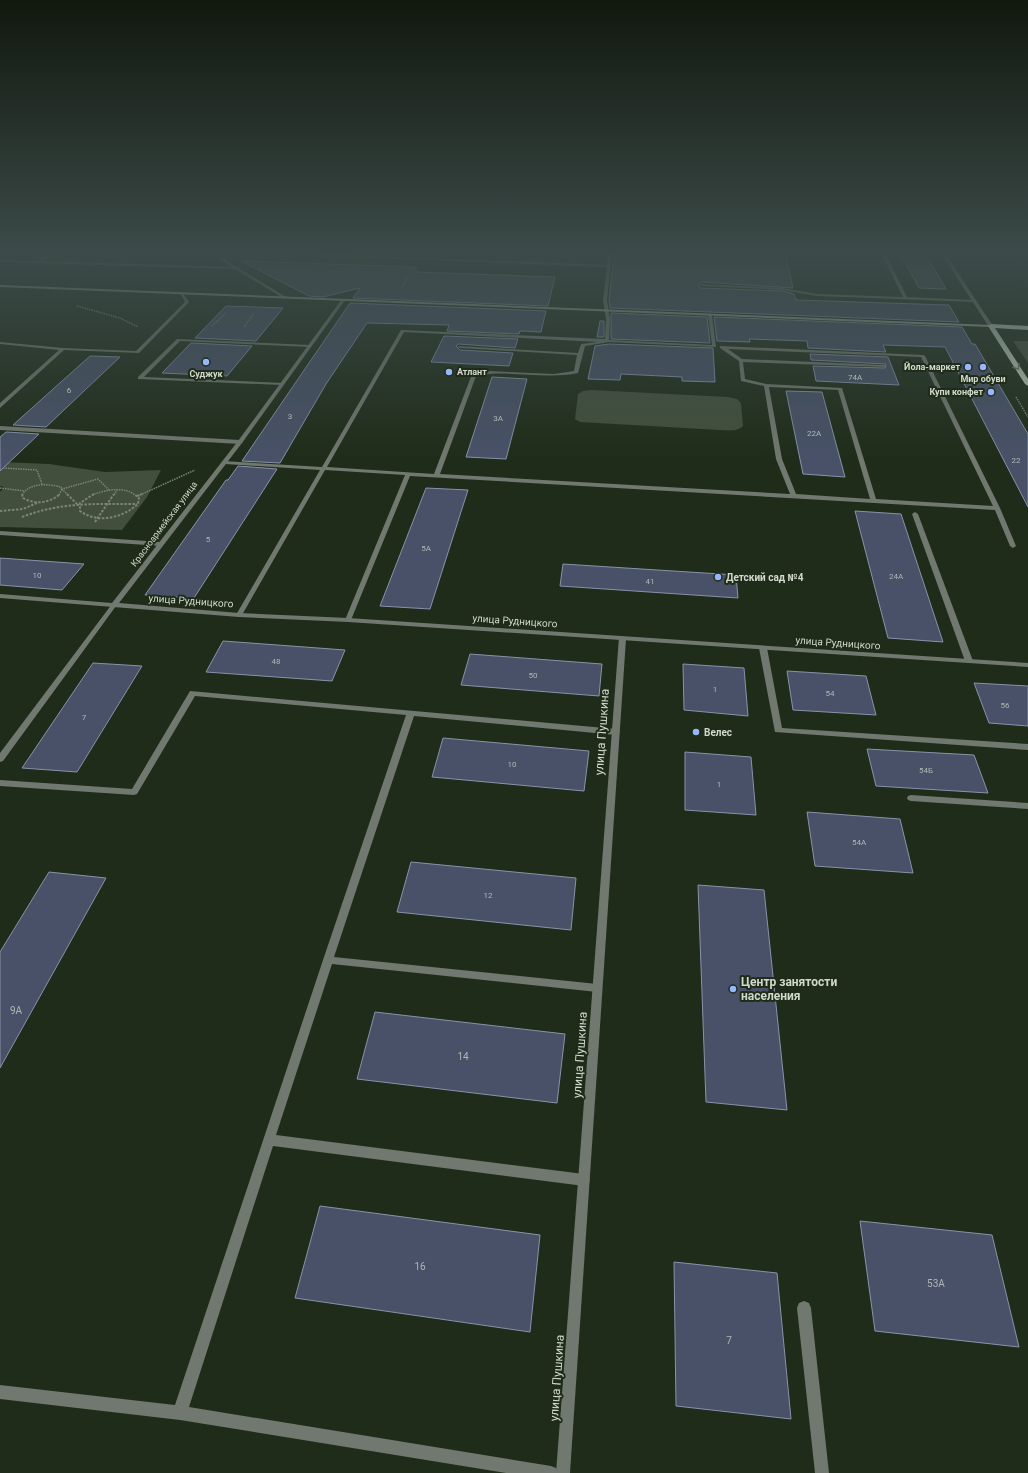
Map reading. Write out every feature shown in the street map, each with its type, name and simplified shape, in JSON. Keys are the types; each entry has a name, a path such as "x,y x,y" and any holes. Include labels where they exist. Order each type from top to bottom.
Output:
{"main road":[{"path":"882,322 1028,328"},
{"path":"991,326 1028,384"}],"street":[{"path":"0,343 63,349 137,352 168,322"},
{"name":"Красноармейская улица","path":"0,759 114,606 240,442 327,322"},
{"path":"606,322 607,342"},
{"path":"711,322 714,346"},
{"path":"988,322 991,326"},
{"path":"239,615 403,330 607,342 923,356 997,508 1013,546"},
{"path":"282,384 140,378 180,340 310,346"},
{"path":"436,476 474,375 489,372 554,376 576,372 583,345 607,342"},
{"path":"460,347 580,354"},
{"path":"722,347 741,360 883,366"},
{"path":"0,406 63,349"},
{"path":"741,360 743,380 766,385 840,389 874,501"},
{"path":"766,385 779,459 794,496"},
{"path":"0,428 240,442"},
{"path":"225,462 436,476 997,508"},
{"path":"348,620 408,474"},
{"path":"915,514 969,661"},
{"path":"0,533 161,544"},
{"name":"улица Рудницкого","path":"0,596 239,615 348,620 1028,665"},
{"name":"улица Пушкина","path":"563,1473 622,639"},
{"path":"763,648 778,730 1028,747"},
{"path":"0,783 134,792 193,694 616,732"},
{"path":"180,1413 328,960 411,713"},
{"path":"911,798 1028,806"},
{"path":"328,960 597,988"},
{"path":"269,1140 584,1180"},
{"path":"804,1308 822,1473"},
{"path":"0,1392 180,1413 551,1473"}],"path":[{"path":"127,322 140,328 156,333"},
{"path":"3,468 38,470 42,484"},
{"path":"137,496 199,469"},
{"path":"0,511 23,509 57,496 62,490 98,479 110,490"},
{"path":"0,488 25,491 42,484 56,484 61,486 62,490 76,504"},
{"path":"79,505 95,494 110,490 128,491 137,496"},
{"path":"99,540 91,527 100,518 118,490"},
{"path":"25,491 22,494 24,499 32,502 39,502"},
{"path":"137,496 138,504"},
{"path":"17,519 48,507 76,504 138,504"},
{"path":"79,505 80,511 85,515 100,518 123,514 138,504"},
{"path":"22,517 23,509"}],"green space":[{"path":"1013,341 1028,341 1028,363"},
{"path":"591,390 728,397 737,399 741,403 743,426 735,430 729,430 580,422 575,419 578,394 583,391"},
{"path":"0,462 49,464 105,472 161,470 147,497 122,530 0,527 0,492 4,487 0,486"}],"building":[{"path":"211,322 272,322 256,341 195,338"},
{"path":"337,322 543,322 541,332 520,331 519,334 447,331 449,325 367,323 326,384 280,463 242,461"},
{"path":"600,322 604,322 604,337 597,337"},
{"path":"611,322 708,322 710,343 611,339"},
{"path":"715,322 832,322 962,327 972,344 975,344 1028,434 1028,507 945,347 883,345 886,352 808,348 807,341 749,339 750,342 717,341"},
{"path":"444,336 518,339 515,348 458,344 456,346 460,350 513,353 509,366 431,362"},
{"name":"Суджук","path":"191,343 252,346 227,376 162,373"},
{"path":"609,344 713,348 715,382 682,381 682,377 621,374 620,380 588,379 595,346"},
{"path":"810,354 888,357 899,385 816,381 813,366 885,368 886,365 811,360"},
{"path":"90,356 120,357 46,427 13,425"},
{"path":"492,377 527,379 506,459 466,457"},
{"path":"786,391 822,392 845,477 803,474"},
{"path":"6,432 39,434 0,471 0,437"},
{"path":"238,466 277,469 194,598 145,595 226,480 228,480"},
{"path":"426,488 468,490 430,609 380,606"},
{"path":"855,511 901,514 943,642 888,638"},
{"path":"0,558 84,564 62,590 0,585"},
{"path":"563,564 736,575 738,598 560,586"},
{"path":"223,641 345,650 332,681 206,672"},
{"path":"470,654 602,664 599,696 461,685"},
{"path":"93,663 142,666 77,772 22,768"},
{"path":"683,664 744,668 748,716 684,710"},
{"path":"787,671 866,676 876,715 793,710"},
{"path":"974,683 1028,686 1028,726 989,723"},
{"path":"443,738 589,751 584,791 432,777"},
{"path":"867,749 974,755 988,793 876,786"},
{"path":"685,752 751,757 756,815 685,810"},
{"path":"807,812 900,819 913,873 815,866"},
{"path":"411,862 576,878 571,930 397,912"},
{"path":"49,872 106,878 0,1068 0,952"},
{"path":"698,885 764,890 787,1110 706,1102"},
{"path":"375,1012 565,1034 557,1103 357,1079"},
{"path":"320,1206 540,1235 530,1332 295,1298"},
{"path":"860,1221 992,1235 1019,1347 875,1331"},
{"path":"674,1262 777,1273 791,1419 676,1406"}],"place":[{"name":"Суджук","path":"206,362"},
{"name":"Йола-маркет","path":"968,367"},
{"name":"Мир обуви","path":"983,367"},
{"name":"Атлант","path":"449,372"},
{"name":"Купи конфет","path":"991,392"},
{"name":"Детский сад №4","path":"718,577"},
{"name":"Велес","path":"696,732"},
{"name":"Центр занятости населения","path":"733,989"}]}
